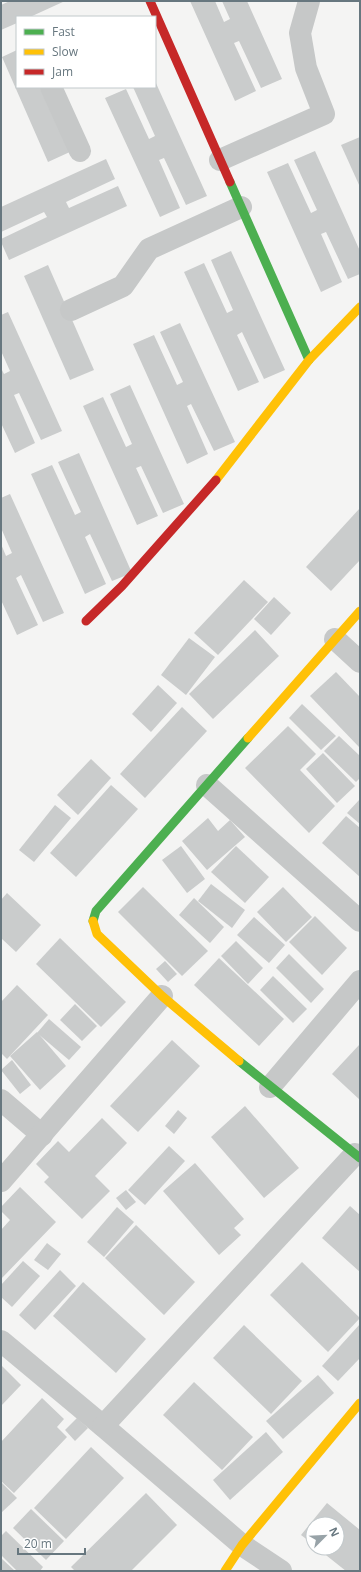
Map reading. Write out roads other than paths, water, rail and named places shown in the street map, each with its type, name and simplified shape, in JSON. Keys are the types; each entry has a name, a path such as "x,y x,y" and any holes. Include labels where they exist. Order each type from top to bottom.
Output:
{"street":[{"path":"150,1 155,16"},
{"path":"220,160 324,114 306,68 300,33 309,1"},
{"path":"156,18 309,360"},
{"path":"51,88 80,151"},
{"path":"71,310 123,286 149,249 241,207"},
{"path":"86,621 122,586 209,489 309,360 360,307"},
{"path":"103,1426 357,1156 270,1087 162,996 97,934 94,928 94,916 96,911 360,611"},
{"path":"335,639 360,662"},
{"path":"207,785 360,921"},
{"path":"270,1087 360,981"},
{"path":"1,1182 162,996"},
{"path":"1,1100 42,1135"},
{"path":"1,1341 242,1545 280,1571"},
{"path":"225,1571 242,1545 360,1403"}]}
